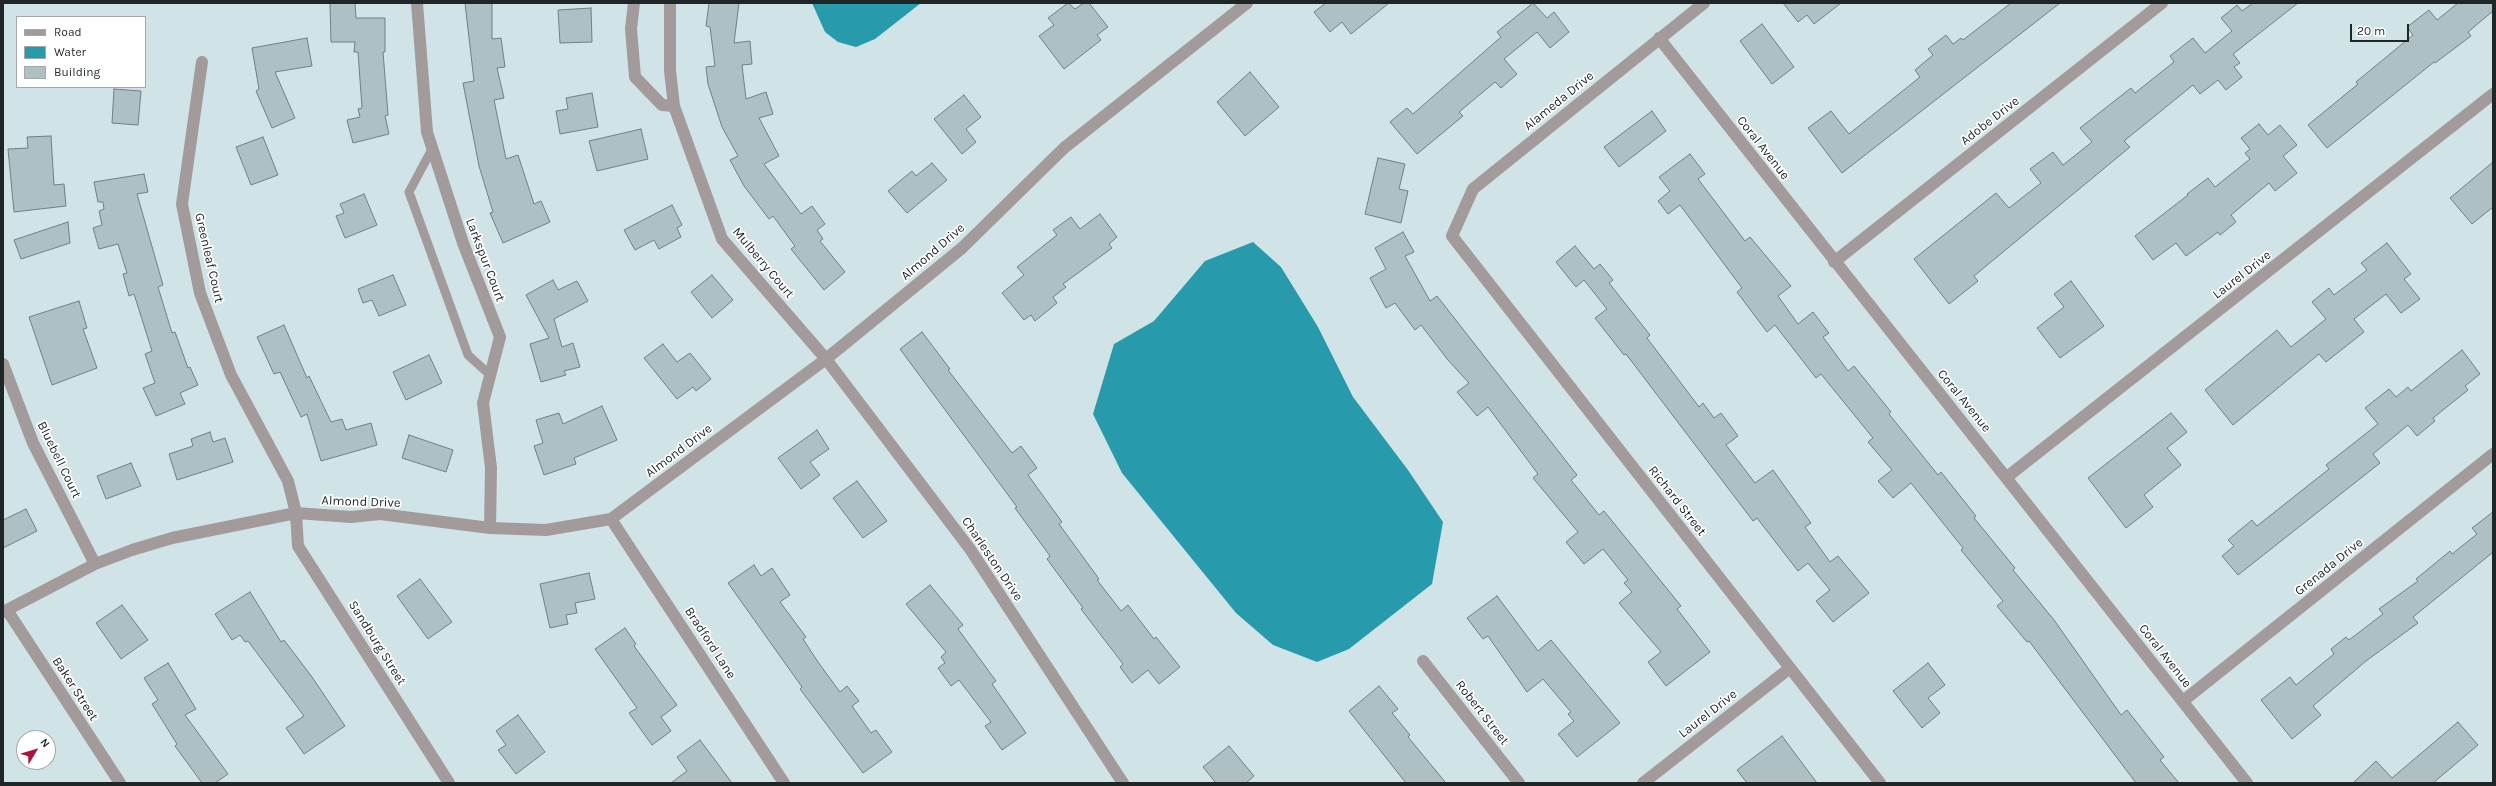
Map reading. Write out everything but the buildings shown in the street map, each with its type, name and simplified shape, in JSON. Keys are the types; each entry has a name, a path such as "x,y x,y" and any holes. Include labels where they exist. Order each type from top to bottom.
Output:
{"street":[{"name":"Larkspur Court","path":"417,3 427,132 463,243 500,337 484,403 491,468 490,528"},
{"path":"634,3 631,29 635,77 662,105 674,106"},
{"name":"Mulberry Court","path":"670,3 670,71 674,106 722,239 826,359"},
{"name":"Almond Drive","path":"5,611 95,564 172,538 296,513 351,517 380,514 490,528 546,530 611,520 826,359 962,248 1064,148 1246,3"},
{"name":"Alameda Drive","path":"1452,236 1472,189 1704,3"},
{"name":"Adobe Drive","path":"1834,262 2162,3"},
{"name":"Coral Avenue","path":"1659,38 1834,262 2008,477 2247,783"},
{"name":"Greenleaf Court","path":"202,62 182,204 200,293 231,375 288,481 296,513"},
{"name":"Laurel Drive","path":"2008,477 2493,94"},
{"name":"Richard Street","path":"1452,236 1880,783"},
{"name":"Charleston Drive","path":"826,359 970,549 1123,783"},
{"name":"Bluebell Court","path":"3,364 33,443 95,564"},
{"name":"Grenada Drive","path":"2183,701 2493,454"},
{"name":"Sandburg Street","path":"296,513 298,546 449,783"},
{"name":"Bradford Lane","path":"611,520 784,783"},
{"name":"Baker Street","path":"5,611 120,783"},
{"name":"Robert Street","path":"1423,661 1519,783"},
{"name":"Laurel Drive","path":"1643,783 1790,668"}],"lane":[{"path":"432,149 408,192 468,355 490,375"}],"water":[{"path":"812,3 921,3 875,39 856,47 838,42 825,32"},
{"path":"1253,242 1281,267 1318,327 1353,397 1408,470 1443,522 1432,584 1349,649 1317,662 1273,645 1236,613 1122,473 1093,414 1114,344 1154,321 1205,261"}]}
